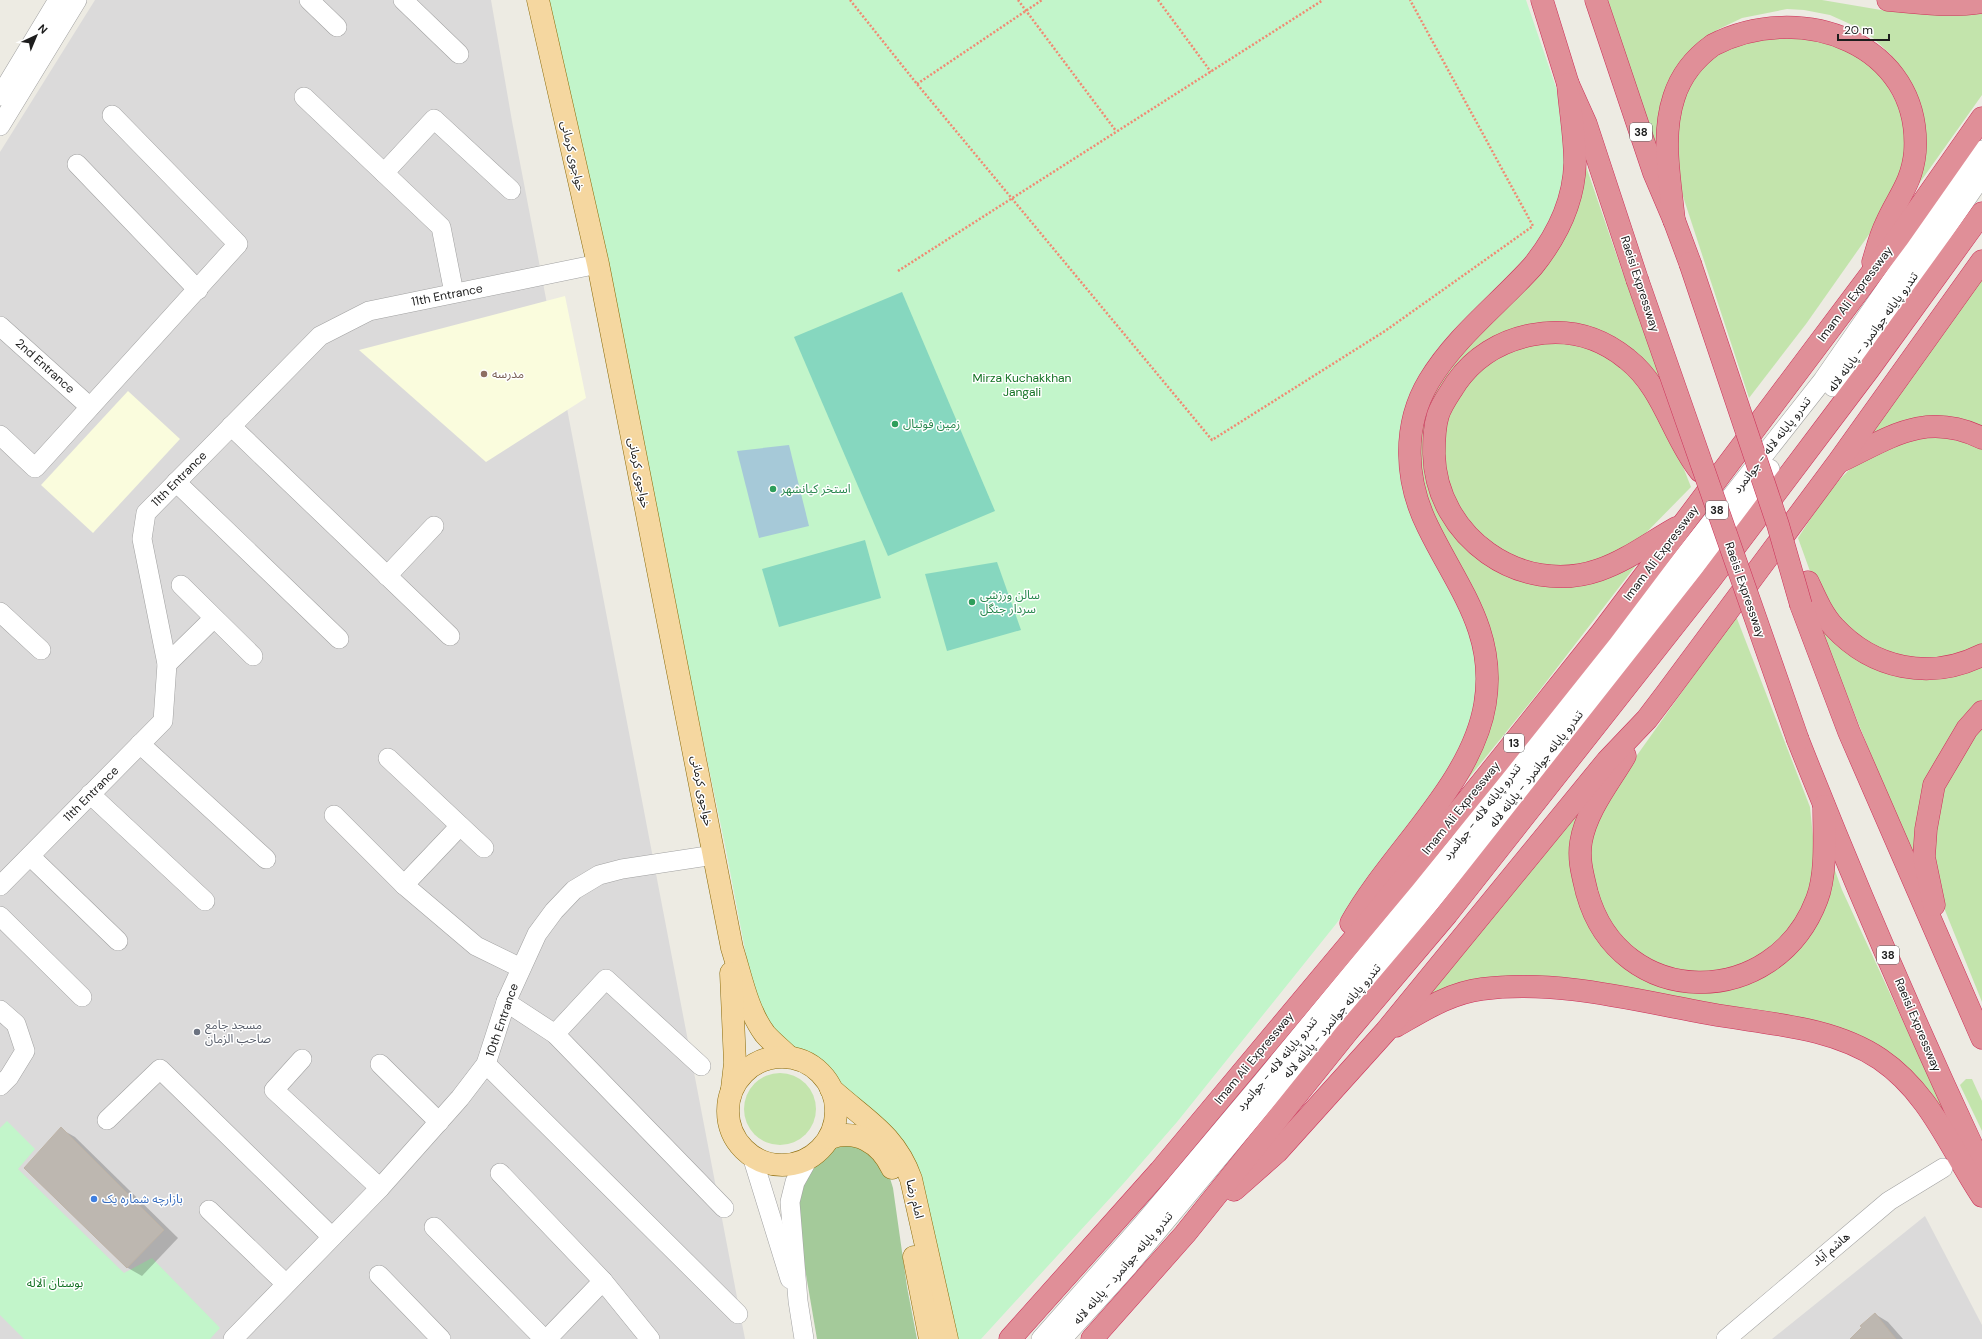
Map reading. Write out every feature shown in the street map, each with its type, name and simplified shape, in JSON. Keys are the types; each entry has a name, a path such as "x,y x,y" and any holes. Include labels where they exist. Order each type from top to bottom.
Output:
{"highway":[{"name":"Raeisi Expressway","path":"1542,0 1568,84 1586,124 1706,479 1798,740 1824,806 1944,1087 1982,1167"},
{"name":"38","path":"1596,0 1654,173 1690,263 1778,525 1801,605 1849,732 1982,1038"},
{"path":"1888,0 1950,4 1982,2"},
{"path":"1674,220 1668,163 1668,119 1674,97 1688,69 1698,58 1718,41 1744,27 1777,18 1794,16 1816,20 1855,34 1883,57 1904,88 1913,114 1915,153 1910,177 1901,198 1885,225 1869,274"},
{"path":"1322,976 1352,920 1456,775 1473,746 1482,721 1488,682 1481,635 1463,592 1427,526 1411,474 1409,459 1409,436 1419,399 1442,361 1460,339 1533,266 1542,255 1564,217 1570,198 1575,163 1568,84"},
{"name":"Imam Ali Expressway","path":"1010,1339 1160,1171 1490,772 1602,632 1869,274 1898,238 1982,118"},
{"path":"1092,1339 1186,1234 1348,1031 1447,914 1710,580 1874,363 1982,212"},
{"path":"1824,806 1823,863 1818,898 1801,930 1785,950 1768,963 1741,976 1723,981 1685,982 1666,978 1648,970 1629,958 1619,948 1598,921 1590,902 1580,869 1581,843 1586,824 1647,719 1840,461 1982,261"},
{"path":"1684,523 1622,560 1599,570 1570,575 1534,573 1504,563 1473,543 1460,528 1448,508 1439,487 1434,466 1435,426 1439,413 1450,392 1468,368 1493,349 1519,337 1544,332 1570,333 1592,338 1609,346 1628,359 1646,378 1660,398 1691,460 1706,479"},
{"path":"1840,461 1903,431 1918,427 1937,425 1982,438"},
{"path":"1778,525 1818,603 1833,626 1853,645 1873,658 1904,668 1930,669 1969,662 1982,655"},
{"path":"1937,934 1933,898 1924,857 1929,810 1934,785 1967,729 1982,712"},
{"path":"1186,1234 1277,1152 1386,1031 1607,761 1647,719"},
{"path":"1386,1031 1444,999 1462,992 1506,986 1549,988 1603,995 1783,1026 1837,1038 1880,1059 1911,1085 1934,1115 1982,1196"}],"main road":[{"name":"خواجوی کرمانی","path":"538,0 598,264 732,948"},
{"path":"732,948 750,1006 757,1021 766,1034 789,1057"},
{"path":"731,1090 739,1078 749,1068 761,1061 775,1057 789,1057 804,1062 817,1070 828,1082 831,1089 836,1112 834,1127 830,1138 819,1151 808,1159 794,1165 778,1166 762,1163 752,1156 738,1145 731,1132 727,1111 735,1062 732,948"},
{"name":"امام رضا","path":"831,1089 883,1132 902,1158 911,1179 947,1339"},
{"name":"امام رضا","path":"830,1138 846,1134 861,1137 877,1147 890,1163 900,1191 930,1339"}],"street":[{"path":"0,96 58,0"},
{"path":"0,126 77,0"},
{"path":"309,0 337,27"},
{"path":"403,0 459,54"},
{"path":"304,97 441,227 454,293"},
{"path":"0,435 35,468 198,290 238,244 112,115"},
{"path":"384,173 434,119 511,190"},
{"name":"تندرو پایانه لاله - جوانمرد","path":"1042,1339 1141,1226 1459,843 1491,800 1823,380 1982,150"},
{"path":"77,164 198,290"},
{"name":"تندرو پایانه جوانمرد - پایانه لاله","path":"1062,1339 1134,1258 1367,980 1484,836 1628,654 1879,326 1982,176"},
{"name":"11th Entrance","path":"0,886 162,721 166,664 142,538 146,512 320,336 369,311 598,264"},
{"name":"2nd Entrance","path":"0,326 90,407"},
{"path":"231,426 450,636"},
{"path":"176,482 339,639"},
{"path":"386,576 434,526"},
{"path":"181,585 254,656"},
{"path":"0,612 41,650"},
{"path":"166,664 214,618"},
{"path":"140,744 266,859"},
{"path":"388,758 484,848"},
{"path":"90,794 205,900"},
{"path":"334,815 404,885 476,946 521,968"},
{"path":"404,885 460,826"},
{"name":"10th Entrance","path":"233,1339 380,1188 439,1122 486,1064 506,1002 537,934 554,911 574,890 599,875 622,869 714,855"},
{"path":"30,856 118,941"},
{"path":"0,916 82,996"},
{"path":"555,1034 606,979 701,1066"},
{"path":"506,1002 555,1034 724,1208"},
{"path":"0,1010 16,1024 25,1051 9,1077 0,1086"},
{"path":"302,1059 274,1090 380,1188"},
{"path":"380,1064 439,1122"},
{"path":"486,1064 738,1314"},
{"path":"107,1120 160,1069 332,1237"},
{"path":"752,1156 783,1260 798,1301"},
{"path":"804,1339 798,1301 790,1202 795,1182 808,1159"},
{"name":"هاشم آباد","path":"1726,1339 1888,1201 1943,1168"},
{"path":"500,1173 603,1281 650,1339"},
{"path":"209,1210 286,1284"},
{"path":"434,1227 544,1339"},
{"path":"379,1275 441,1339"},
{"path":"547,1339 603,1281"}],"path":[{"path":"850,0 917,84 1212,440 1385,331 1533,226 1410,0"},
{"path":"1018,0 1116,132"},
{"path":"917,84 1042,0"},
{"path":"1158,0 1211,72"},
{"path":"898,271 1323,0"}],"shaded area":[{"path":"95,0 491,0 512,121 745,1339 0,1339 0,152"},
{"name":"مدرسه","path":"565,296 586,398 486,462 359,350"},
{"path":"128,391 180,439 93,533 41,485"},
{"path":"1925,1216 1982,1325 1982,1339 1772,1339"}],"green space":[{"name":"Mirza Kuchakkhan Jangali","path":"548,0 1526,0 1560,99 1569,155 1555,219 1404,431 1453,587 1478,651 1480,699 1457,762 1336,924 1177,1122 1123,1184 981,1339 953,1339 916,1186 826,1067 817,1059 796,1049 767,1022 751,981 725,845"},
{"path":"1608,0 1822,0 1881,10 1950,14 1982,11 1982,95 1884,233 1908,195 1904,74 1891,55 1873,38 1859,28 1830,15 1804,10 1787,9 1742,18 1717,30 1697,46 1662,168"},
{"path":"1772,26 1874,60 1909,127 1896,196 1806,324 1749,398 1676,175 1672,138 1690,79 1709,55"},
{"path":"1579,146 1622,271 1643,318 1682,437 1662,394 1569,326 1450,377 1434,497 1532,580 1647,551 1533,699 1389,876 1432,526 1416,466 1421,412"},
{"path":"1982,275 1982,430 1860,445"},
{"name":"زمین فوتبال","path":"902,292 995,511 888,556 794,337"},
{"path":"1561,339 1589,345 1631,370 1676,449 1691,487 1636,543 1603,563 1554,570 1493,551 1451,501 1440,437 1463,384 1501,352"},
{"path":"1927,434 1982,446 1982,646 1968,653 1928,660 1881,653 1836,621 1811,574 1798,538 1829,492 1848,471 1859,462 1877,452"},
{"path":"865,540 881,598 779,627 762,569"},
{"name":"سالن ورزشی سردار جنگل","path":"997,562 1021,630 947,651 925,574"},
{"path":"1803,585 1819,616 1932,678 1969,672 1982,665 1982,700 1942,752 1924,887"},
{"path":"1736,616 1810,807 1816,867 1801,915 1774,947 1734,969 1718,972 1673,971 1625,945 1590,887 1589,838 1613,789"},
{"path":"1982,726 1982,1002 1938,893 1932,867 1936,810 1954,764"},
{"path":"1598,784 1583,911 1614,958 1650,982 1682,990 1775,968 1828,851 1842,890 1965,1155 1886,1053 1547,981 1413,1007"},
{"path":"773,1073 787,1073 794,1075 806,1083 814,1095 816,1109 814,1123 806,1135 794,1143 787,1145 773,1145 766,1143 754,1135 746,1123 744,1116 744,1102 746,1095 754,1083 766,1075"},
{"path":"1966,1079 1972,1079 1982,1101 1982,1131 1960,1085"},
{"name":"بوستان آلاله","path":"7,1121 35,1149 18,1169 124,1273 152,1258 220,1328 210,1339 24,1339 0,1315 0,1128"},
{"path":"841,1144 865,1146 889,1175 893,1188 907,1287 917,1339 817,1339 797,1222 801,1188 813,1166 831,1149"}],"water":[{"name":"استخر کیانشهر","path":"789,445 809,526 759,538 737,451"}],"building":[{"name":"بازارچه شماره یک","path":"61,1127 164,1230 127,1268 24,1168"},
{"path":"1875,1313 1896,1339 1850,1339 1862,1327 1860,1326"}],"place":[{"name":"مدرسه","path":"484,374"},
{"name":"زمین فوتبال","path":"895,424"},
{"name":"استخر کیانشهر","path":"773,489"},
{"name":"سالن ورزشی سردار جنگل","path":"972,602"},
{"name":"مسجد جامع صاحب الزمان","path":"197,1032"},
{"name":"بازارچه شماره یک","path":"94,1199"}]}
